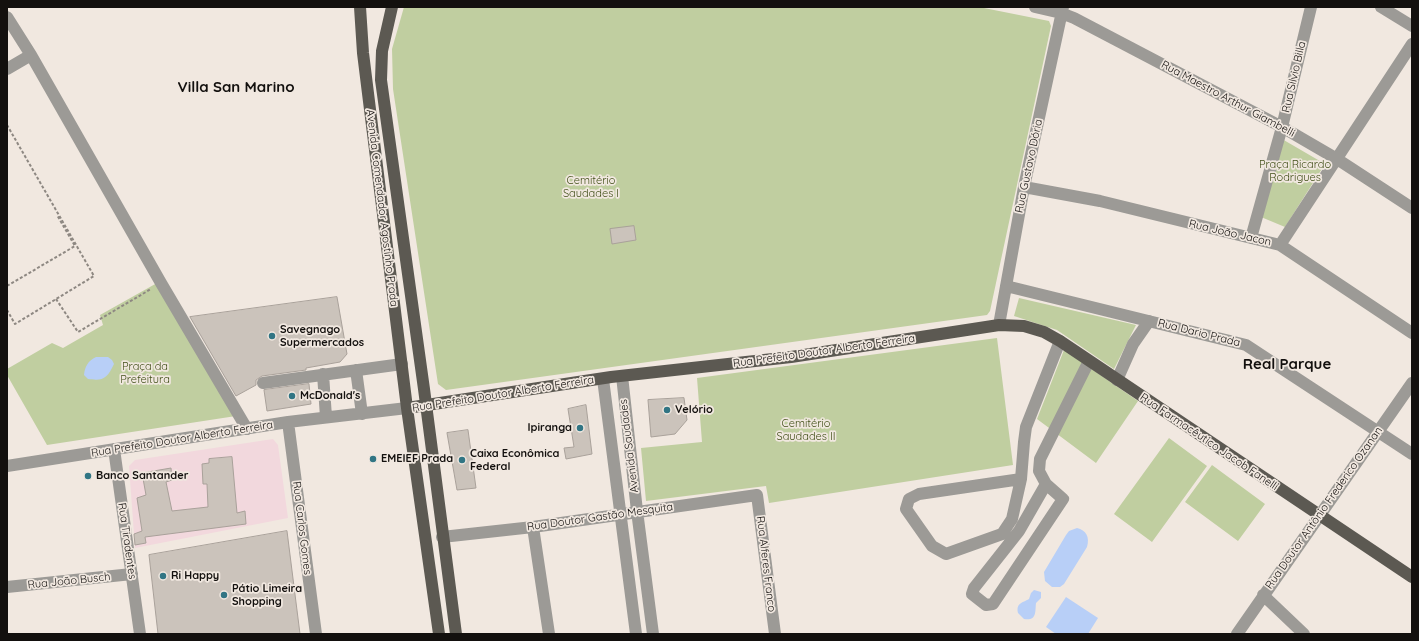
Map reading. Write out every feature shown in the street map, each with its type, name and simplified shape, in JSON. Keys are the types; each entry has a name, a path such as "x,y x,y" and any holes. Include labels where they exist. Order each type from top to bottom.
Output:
{"main road":[{"name":"Avenida Comendador Agostinho Prada","path":"360,7 363,53 407,408 439,634"},
{"name":"Avenida Comendador Agostinho Prada","path":"392,7 382,51 381,80 456,634"},
{"name":"Rua Prefeito Doutor Alberto Ferreira","path":"407,408 622,376 791,357 999,325"},
{"name":"Rua Farmacêutico Jacob Fanelli","path":"999,325 1024,326 1044,332 1060,341 1116,380 1412,577"}],"street":[{"name":"Rua Maestro Arthur Giambelli","path":"1035,7 1062,10 1074,18 1282,127 1338,159 1412,208"},
{"name":"Rua Silvio Billa","path":"1251,238 1282,127 1311,7"},
{"path":"1381,7 1412,26"},
{"name":"Rua Gustavo Dória","path":"999,325 1024,187 1062,10"},
{"path":"7,17 31,55 247,430"},
{"path":"1280,245 1338,159 1412,44"},
{"path":"7,69 31,55"},
{"name":"Rua João Jacon","path":"1024,187 1100,201 1280,245 1412,333"},
{"name":"Rua Dario Prada","path":"1006,286 1246,345 1412,454"},
{"path":"1116,380 1133,344 1149,321"},
{"path":"1021,479 919,494 908,499 906,509 932,546 946,554 1002,534 1012,519 1021,479 1026,427 1060,341"},
{"path":"1046,484 1019,531 974,588 972,594 986,605 993,604 1063,499 1046,484 1039,471 1040,459 1089,360"},
{"path":"263,383 402,364"},
{"path":"356,370 362,414"},
{"path":"323,374 326,418"},
{"name":"Avenida Saudades","path":"622,376 637,511 653,634"},
{"name":"Avenida Saudades","path":"603,379 636,634"},
{"name":"Rua Doutor Antônio Frederico Ozanan","path":"1237,634 1412,383"},
{"name":"Rua Prefeito Doutor Alberto Ferreira","path":"7,466 247,430 288,422 407,408"},
{"name":"Rua Carlos Gomes","path":"288,422 316,634"},
{"name":"Rua Tiradentes","path":"114,449 140,634"},
{"name":"Rua Doutor Gastão Mesquita","path":"442,537 533,527 757,495"},
{"name":"Rua Alferes Franco","path":"757,495 775,634"},
{"path":"533,527 549,634"},
{"name":"Rua João Busch","path":"7,587 132,574"},
{"path":"1263,595 1304,634"}],"path":[{"path":"7,125 75,246 7,286"},
{"path":"7,125 94,276 15,324 7,310"},
{"path":"56,299 78,332 161,283"}],"shaded area":[{"path":"273,439 278,445 288,518 135,548 129,466 135,460"}],"green space":[{"name":"Cemitério Saudades I","path":"404,7 979,7 1049,21 1051,26 990,311 987,315 446,390 438,384 393,89 392,49"},
{"name":"Praça Ricardo Rodrigues","path":"1282,139 1325,164 1285,227 1261,217"},
{"name":"Praça da Prefeitura","path":"157,283 236,416 47,445 7,375 7,369 52,343 63,348 103,325 100,315"},
{"path":"1019,298 1136,325 1114,369 1057,330 1014,316"},
{"name":"Cemitério Saudades II","path":"997,338 1013,465 769,503 766,486 646,501 641,448 702,442 697,378"},
{"path":"1064,350 1138,401 1096,463 1037,419"},
{"path":"1169,438 1207,466 1152,542 1114,514"},
{"path":"1212,465 1265,504 1238,541 1185,502"}],"water":[{"path":"96,357 108,357 114,364 107,376 104,378 97,380 88,379 84,375 85,369 87,364"},
{"path":"1077,528 1083,530 1088,537 1087,547 1064,584 1060,587 1052,587 1045,581 1044,572 1069,531"},
{"path":"1034,590 1041,592 1041,598 1036,603 1033,617 1031,619 1024,619 1018,613 1018,607 1020,604 1029,599"},
{"path":"1066,597 1098,618 1088,634 1056,634 1046,627"}],"building":[{"path":"634,226 636,240 612,244 610,229"},
{"name":"Savegnago Supermercados","path":"337,297 347,354 340,362 306,368 306,370 262,376 256,380 256,385 236,396 190,317"},
{"path":"309,384 311,404 267,411 264,390"},
{"name":"Velório","path":"684,398 687,420 675,434 651,437 648,400"},
{"name":"Ipiranga","path":"586,405 592,454 566,459 564,448 574,447 568,409"},
{"name":"Caixa Econômica Federal","path":"468,430 476,488 457,490 447,433"},
{"path":"232,457 237,513 245,511 246,524 145,537 146,543 135,545 134,534 142,531 137,498 146,495 142,473 171,468 172,480 166,482 172,511 208,507 207,484 203,484 202,464 209,463 209,459"},
{"name":"Pátio Limeira Shopping","path":"287,531 300,634 158,634 149,555"}],"place":[{"name":"Savegnago Supermercados","path":"272,336"},
{"name":"McDonald's","path":"292,396"},
{"name":"Velório","path":"667,410"},
{"name":"Ipiranga","path":"580,428"},
{"name":"EMEIEF Prada","path":"373,459"},
{"name":"Caixa Econômica Federal","path":"462,460"},
{"name":"Banco Santander","path":"88,476"},
{"name":"Ri Happy","path":"163,576"},
{"name":"Pátio Limeira Shopping","path":"224,595"}],"district":[{"name":"Villa San Marino","path":"236,87"},
{"name":"Real Parque","path":"1287,364"}]}
